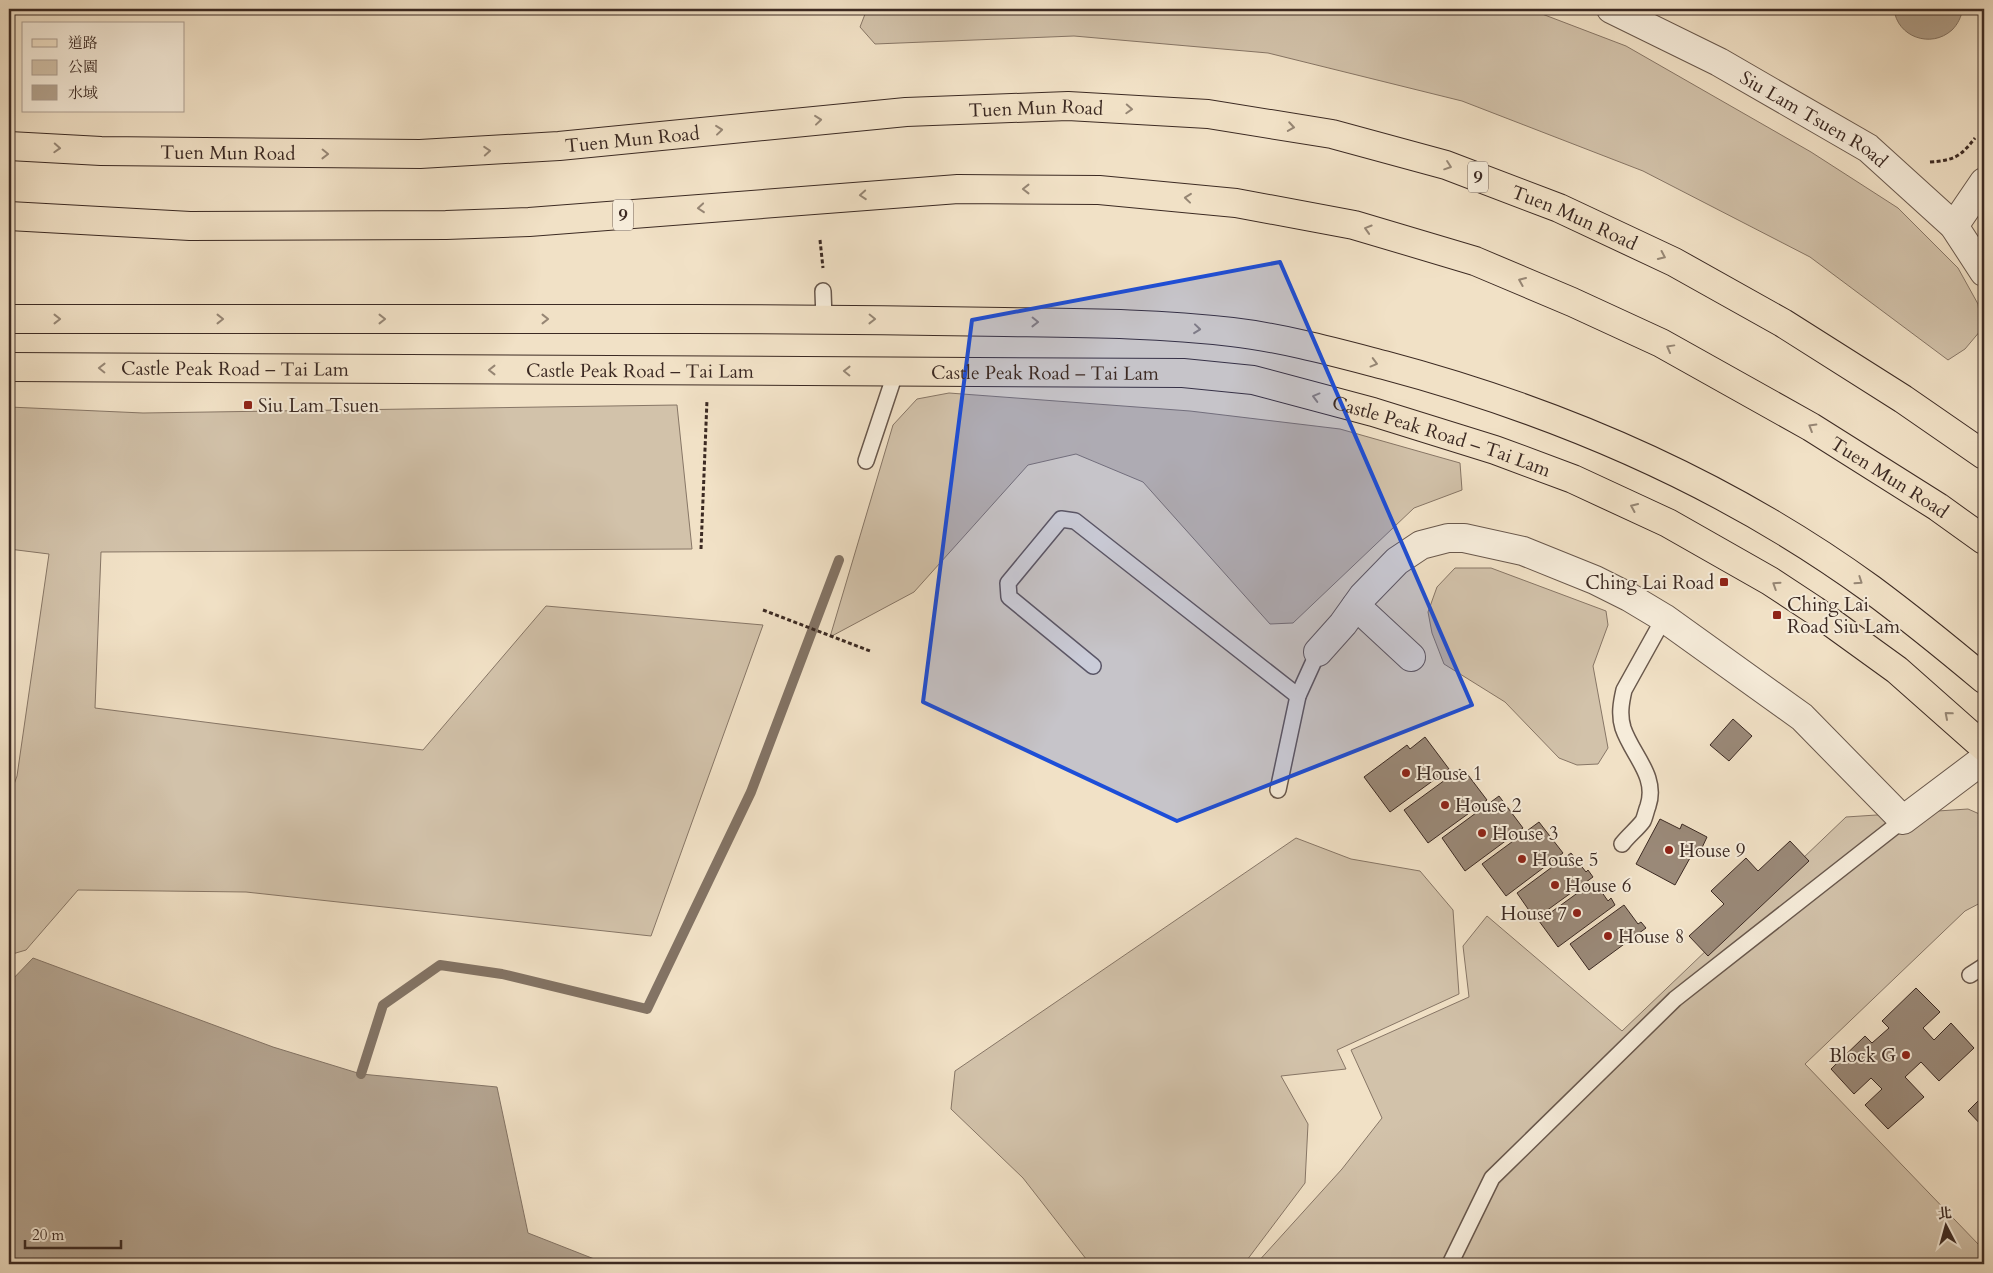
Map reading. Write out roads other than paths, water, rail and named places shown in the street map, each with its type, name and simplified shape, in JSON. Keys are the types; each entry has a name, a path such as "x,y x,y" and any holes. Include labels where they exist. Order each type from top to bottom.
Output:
{"main road":[{"name":"Tuen Mun Road","path":"9,146 101,151 420,154 559,146 906,112 1068,106 1208,114 1332,134 1446,165 1559,208 1674,262 1783,323 1903,398 1984,455"},
{"name":"Tuen Mun Road","path":"9,216 190,226 446,225 529,222 958,189 1099,190 1236,203 1354,225 1475,261 1572,302 1661,343 1811,426 1938,507 1984,540"},
{"path":"9,319 824,318 1111,324 1238,333 1363,360 1490,396 1619,446 1701,485 1819,554 1925,630 1984,679"},
{"name":"Castle Peak Road – Tai Lam","path":"9,367 1183,373 1253,380 1373,412 1495,450 1573,479 1668,523 1770,581 1814,610 1897,670 1984,747"}],"street":[{"name":"Siu Lam Tsuen Road","path":"1611,9 1719,62 1868,148 1954,226 1984,272"},
{"path":"1954,226 1984,182"},
{"path":"1318,652 1363,596 1397,561 1421,545 1434,541 1464,538 1523,551 1560,565 1628,597 1664,618 1802,717 1904,820 1984,760"},
{"path":"1356,606 1412,656"}],"lane":[{"path":"823,291 824,318"},
{"path":"866,461 896,371"},
{"path":"1093,666 1009,597 1008,583 1061,519 1075,521 1298,696"},
{"path":"1622,844 1644,820 1651,790 1648,776 1623,728 1620,715 1621,702 1624,690 1664,618"},
{"path":"1278,790 1298,696 1318,652"},
{"path":"1450,1264 1492,1178 1499,1171 1675,999 1904,820"},
{"path":"1970,975 1984,966"}],"water":[{"path":"1894,9 1963,9 1959,20 1952,30 1944,36 1925,39 1908,33 1901,27 1896,19"},
{"path":"33,958 273,1047 361,1074 497,1087 528,1233 607,1264 9,1264 9,983"}],"waterway":[{"path":"361,1074 383,1005 440,965 502,974 647,1009 751,792 839,560"}],"place":[{"name":"Siu Lam Tsuen","path":"248,405"},
{"name":"Ching Lai Road","path":"1724,582"},
{"name":"Ching Lai Road Siu Lam","path":"1777,615"},
{"name":"House 1","path":"1406,773"},
{"name":"House 2","path":"1445,805"},
{"name":"House 3","path":"1482,833"},
{"name":"House 9","path":"1669,850"},
{"name":"House 5","path":"1522,859"},
{"name":"House 6","path":"1555,885"},
{"name":"House 7","path":"1577,913"},
{"name":"House 8","path":"1608,936"},
{"name":"Block G","path":"1906,1055"}]}
